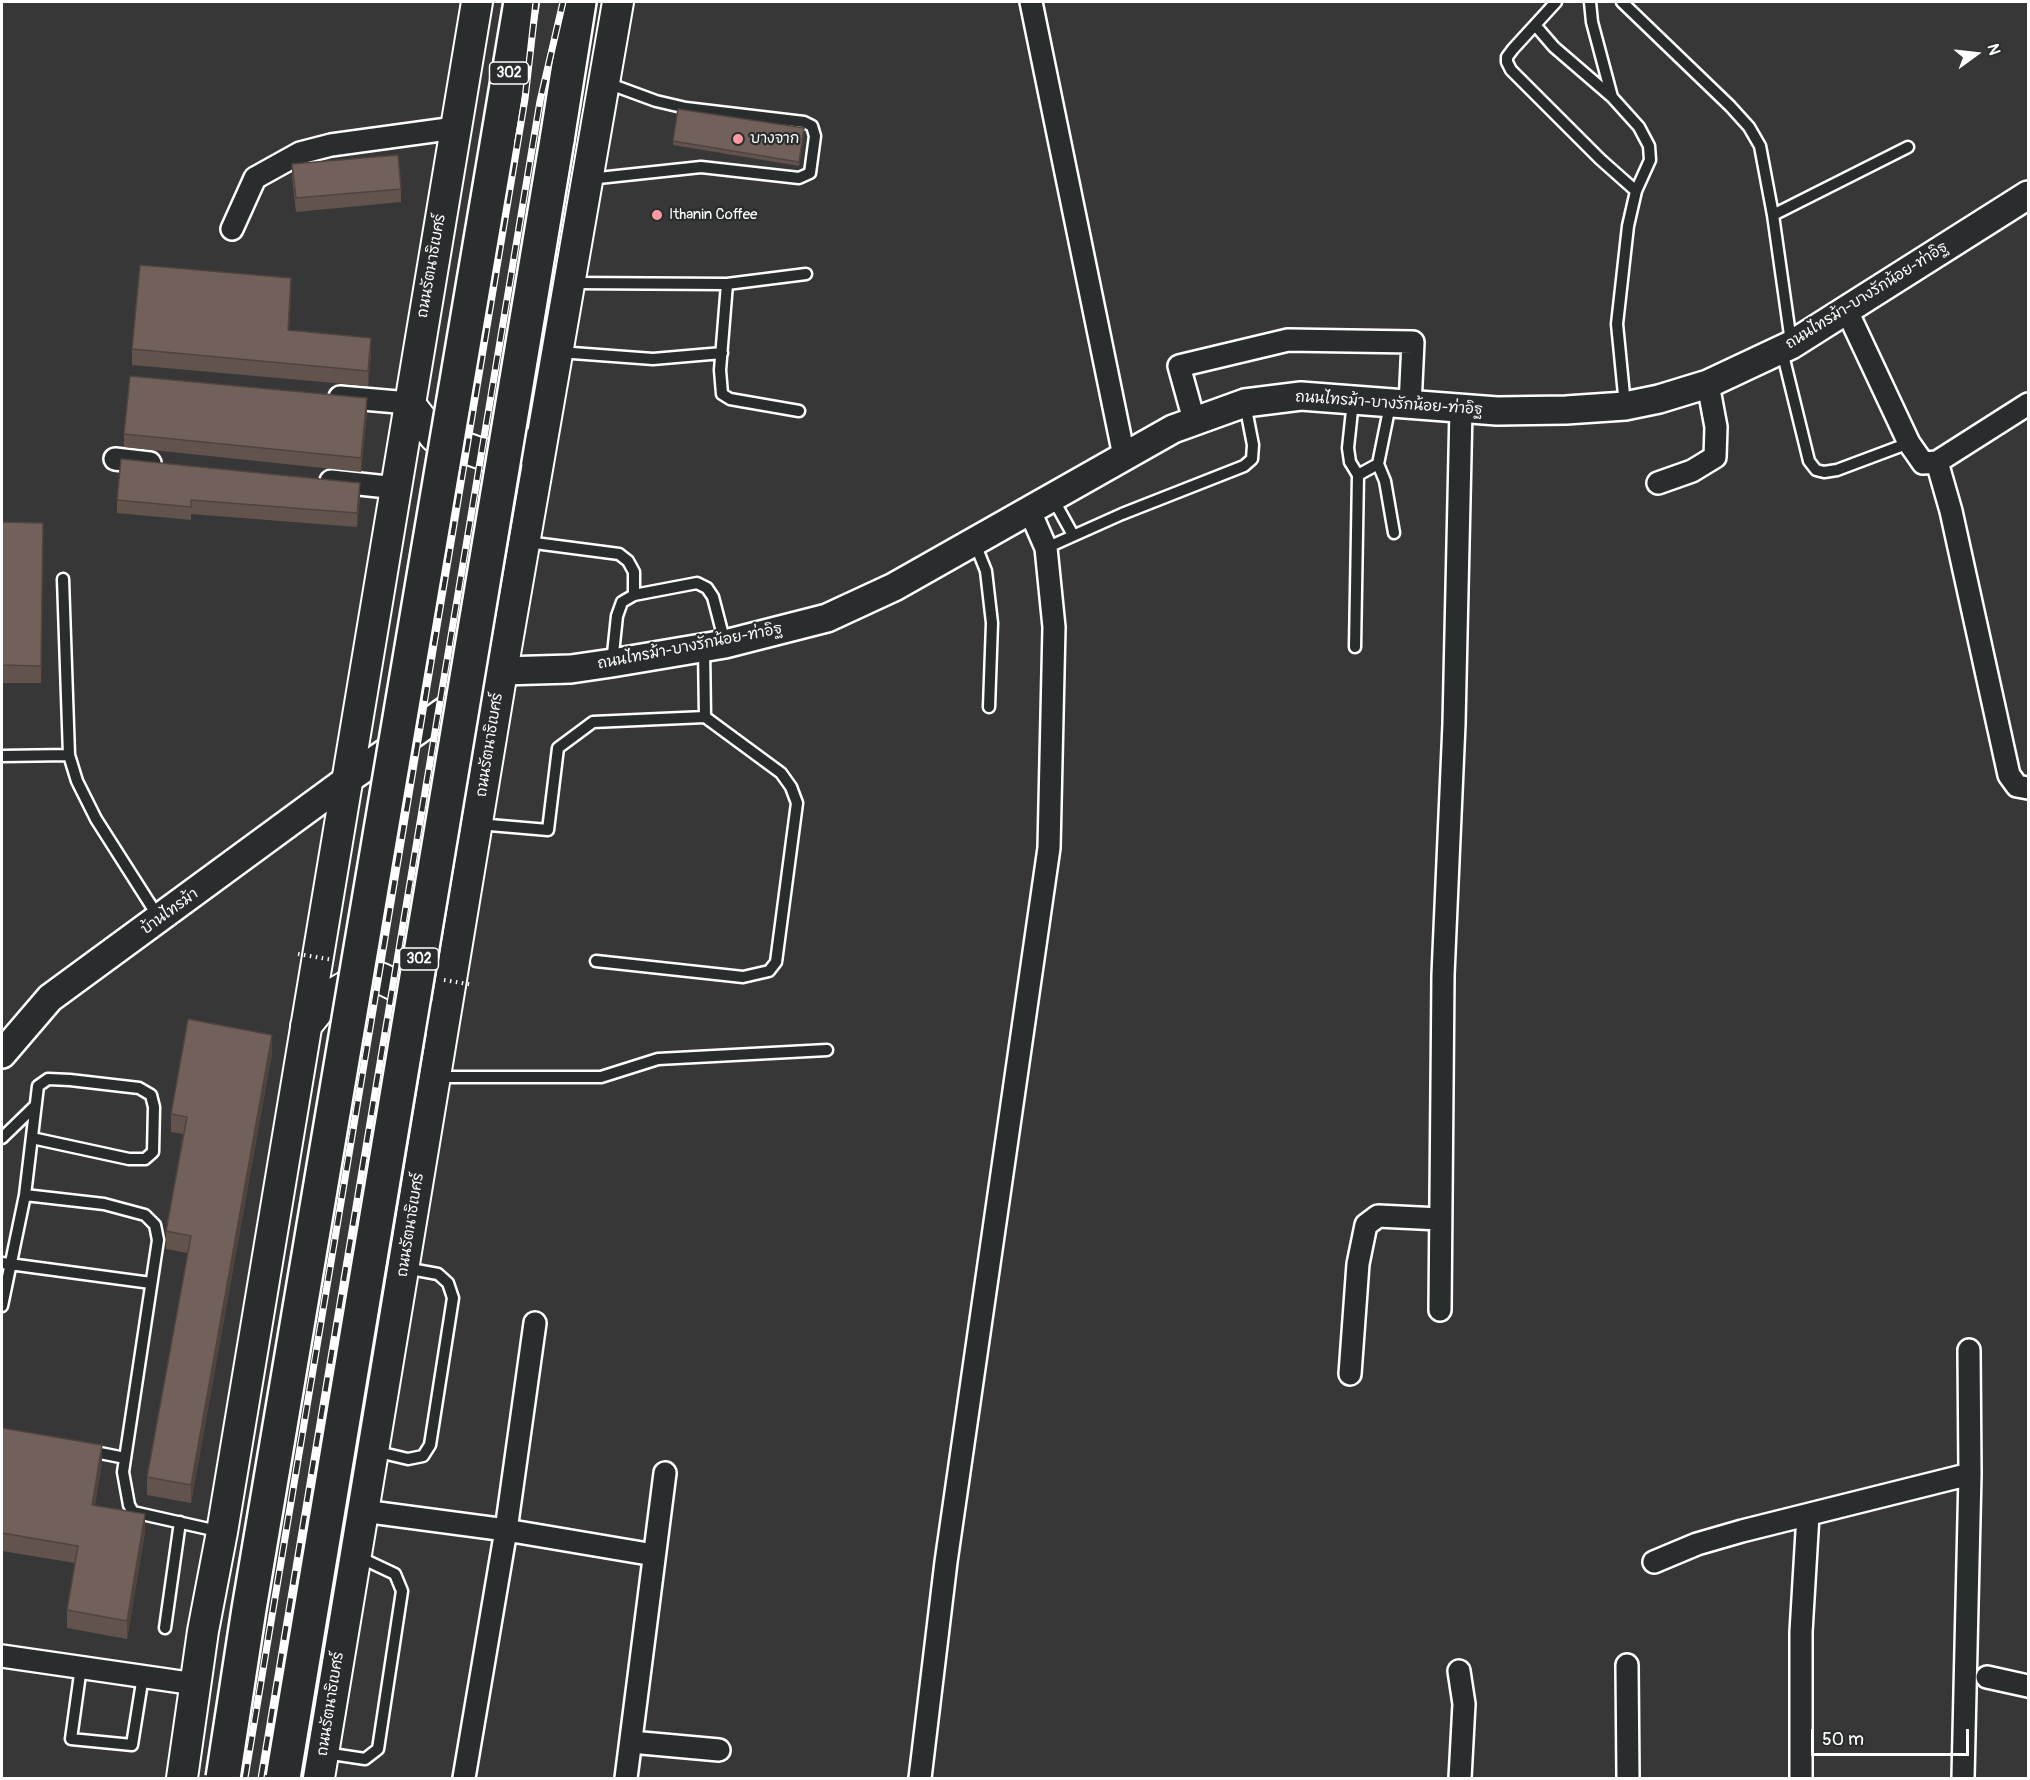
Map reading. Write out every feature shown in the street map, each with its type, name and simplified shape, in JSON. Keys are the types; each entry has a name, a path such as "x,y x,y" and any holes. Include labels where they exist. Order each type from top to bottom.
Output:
{"main road":[{"name":"ถนนรัตนาธิเบศร์","path":"182,1779 195,1684 477,2"},
{"name":"302","path":"223,1779 251,1597 521,2"},
{"name":"302","path":"283,1779 579,2"},
{"name":"ถนนรัตนาธิเบศร์","path":"321,1766 542,430 618,2"},
{"path":"409,403 435,437 485,455 516,451 542,430"},
{"path":"304,1029 330,996 357,980 380,978 401,988 425,1020 437,1064"}],"street":[{"path":"1031,2 1124,456"},
{"path":"232,229 255,178 300,153 331,145 455,128"},
{"name":"ถนนไทรม้า-บางรักน้อย-ท่าอิฐ","path":"502,671 571,669 612,663 714,646 827,618 894,587 1124,456 1194,420 1245,403 1301,396 1509,411 1625,406 1659,399 1708,384 1786,348 2028,195"},
{"path":"1847,311 1909,443 1923,463 1937,462 2028,404"},
{"path":"1194,420 1179,366 1288,340 1413,342 1400,404"},
{"path":"1658,483 1692,471 1715,457 1716,427 1708,384"},
{"path":"315,395 409,403"},
{"path":"1440,1310 1443,987 1454,724 1461,409"},
{"path":"115,459 174,465"},
{"path":"1937,462 1951,511 2009,775 2017,786 2028,788"},
{"path":"315,480 397,488"},
{"path":"920,1779 946,1562 1048,848 1054,627 1046,548 1029,509"},
{"name":"ถนนรัตนาธิเบศร์","path":"348,780 502,671"},
{"name":"บ้านไทรม้า","path":"2,1054 50,998 348,780"},
{"path":"1350,1374 1358,1264 1366,1225 1378,1216 1440,1219"},
{"path":"464,1779 506,1530 535,1323"},
{"path":"1963,1779 1970,1474 1970,1350"},
{"path":"626,1779 665,1473"},
{"path":"1654,1562 1697,1544 1970,1474"},
{"path":"363,1511 506,1530 654,1555"},
{"path":"1801,1779 1801,1632 1808,1515"},
{"path":"2,1656 195,1684"},
{"path":"1627,1665 1628,1779"},
{"path":"1459,1671 1464,1704 1460,1779"},
{"path":"1988,1677 2028,1686"},
{"path":"631,1742 719,1750"}],"lane":[{"path":"1556,2 1507,57 1511,70 1600,159 1636,191"},
{"path":"1590,2 1592,22 1612,97"},
{"path":"1622,2 1749,127 1760,146 1773,215 1786,348 1809,461 1816,470 1824,472 1837,470 1909,443"},
{"path":"1535,25 1554,47 1612,97 1640,127 1649,146 1650,160 1636,191 1628,226 1617,324 1625,406"},
{"path":"586,180 701,166 799,178 810,173 815,136 812,126 804,122 686,108 656,101 604,82"},
{"path":"1773,215 1908,147"},
{"path":"568,283 727,284 806,274"},
{"path":"727,284 720,385 722,394 730,399 799,411"},
{"path":"556,352 653,359 722,353"},
{"path":"1353,399 1348,448 1350,462 1359,475 1355,647"},
{"path":"1046,548 1244,466 1252,459 1245,403"},
{"path":"1394,532 1384,481 1378,464 1400,404"},
{"path":"1359,475 1378,464"},
{"path":"1052,496 1073,535"},
{"path":"974,541 986,571 992,623 989,707"},
{"path":"524,542 619,554 628,561 634,572 634,595"},
{"path":"63,579 69,755 77,781 96,819 159,920"},
{"path":"612,663 619,608 622,602 634,595 697,583 706,588 713,597 714,646 705,717"},
{"path":"477,824 548,830 558,748 593,722 705,717 772,764 791,787 797,803 776,962 769,971 743,977 596,961"},
{"path":"2,756 69,755"},
{"path":"437,1064 601,1077 657,1059 827,1050"},
{"path":"2,1306 6,1264 25,1196 38,1086 48,1079 140,1088 151,1095 154,1107 153,1152 145,1159 129,1159 32,1138"},
{"path":"2,1138 36,1106"},
{"path":"25,1196 104,1204 145,1215 155,1225 158,1240 123,1472 129,1505 133,1512 222,1532"},
{"path":"6,1264 151,1283"},
{"path":"372,1450 408,1459 423,1456 430,1445 453,1298 448,1283 438,1274 405,1268"},
{"path":"80,1449 125,1458"},
{"path":"165,1628 180,1522"},
{"path":"321,1766 365,1759 378,1749 402,1592 395,1574 356,1556"},
{"path":"81,1667 71,1738 132,1745 143,1676"}],"building":[{"name":"บางจาก","path":"678,109 804,128 799,162 673,141"},
{"path":"398,155 401,189 296,198 292,164"},
{"path":"140,265 291,278 288,330 371,338 368,371 132,349"},
{"path":"130,376 367,398 361,458 124,434"},
{"path":"121,459 360,483 357,513 191,500 191,507 117,500"},
{"path":"2,522 43,523 41,666 2,665"},
{"path":"188,1019 272,1035 191,1485 147,1477 191,1236 166,1231 187,1117 171,1114"},
{"path":"2,1428 102,1445 92,1505 145,1514 127,1621 67,1610 78,1546 2,1533"}],"railway":[{"path":"245,1778 525,99 536,2"},
{"path":"261,1778 540,101 563,2"}],"place":[{"name":"บางจาก","path":"738,139"},
{"name":"Ithanin Coffee","path":"657,215"}]}
